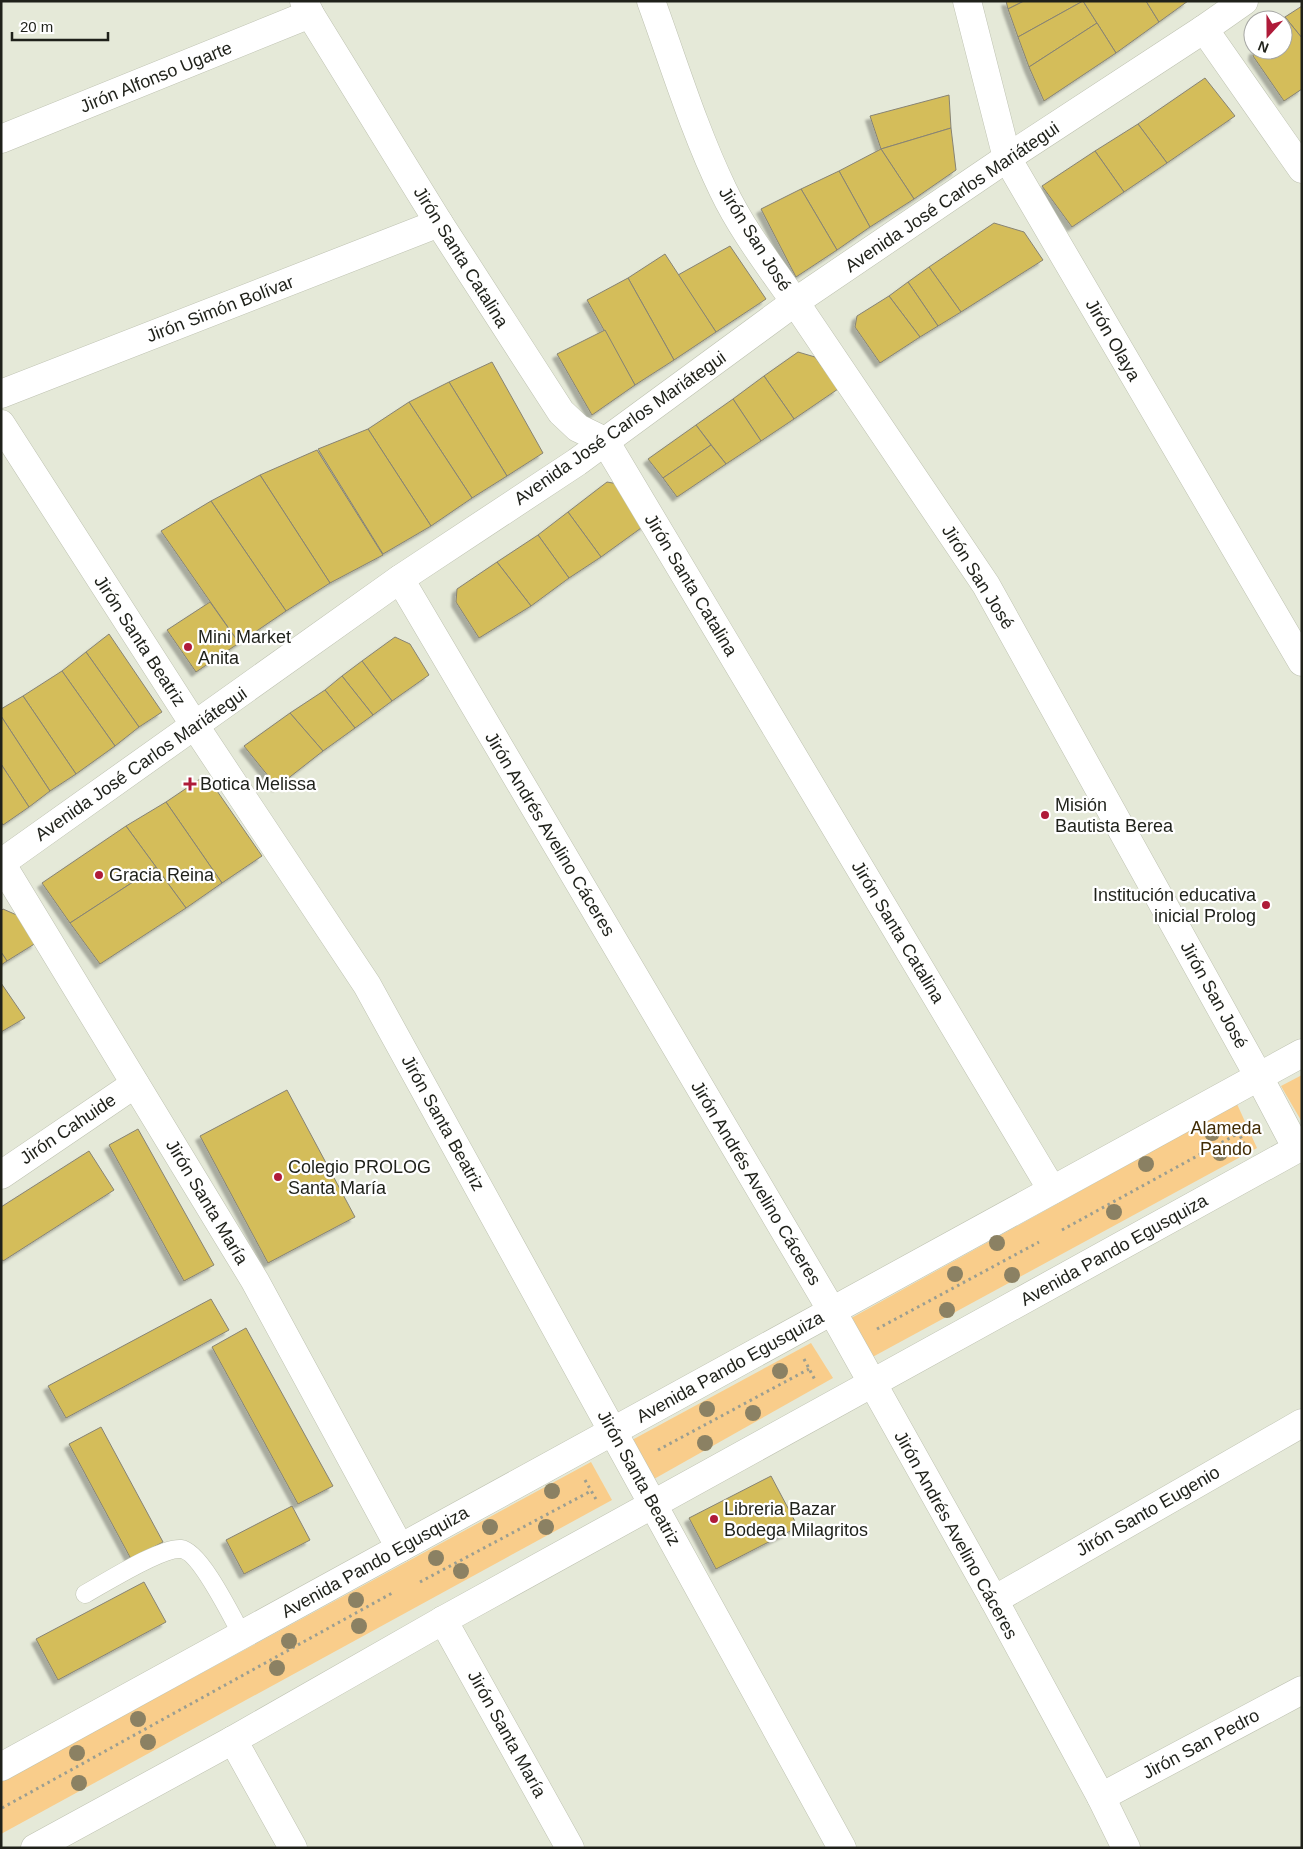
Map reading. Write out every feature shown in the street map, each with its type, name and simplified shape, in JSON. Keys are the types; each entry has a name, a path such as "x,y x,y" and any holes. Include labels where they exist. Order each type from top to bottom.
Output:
{"street":[{"name":"Jirón San José","path":"650,1 703,143 724,191 755,244 986,585 1300,1151"},
{"name":"Jirón Olaya","path":"967,1 1007,158 1302,662"},
{"name":"Avenida José Carlos Mariátegui","path":"1,863 400,579 569,468 796,302 1007,158 1244,1"},
{"name":"Jirón Alfonso Ugarte","path":"1,139 307,8"},
{"name":"Jirón Santa Catalina","path":"307,8 439,223 561,412 578,428 605,441 1052,1190"},
{"path":"1204,29 1302,169"},
{"name":"Jirón Simón Bolívar","path":"1,394 439,223"},
{"name":"Jirón Santa Beatriz","path":"1,424 195,726 367,985 842,1848"},
{"name":"Jirón Andrés Avelino Cáceres","path":"400,579 832,1311 871,1384 994,1600 1101,1797 1126,1848"},
{"name":"Jirón Santa María","path":"1,863 255,1281 400,1548"},
{"name":"Avenida Pando Egusquiza","path":"1,1768 1302,1052"},
{"name":"Jirón Cahuide","path":"1,1175 135,1084"},
{"name":"Avenida Pando Egusquiza","path":"34,1848 233,1740 443,1620 1259,1170 1300,1151"},
{"name":"Jirón Santo Eugenio","path":"994,1600 1302,1423"},
{"name":"Jirón Santa María","path":"443,1620 570,1848"},
{"name":"Jirón San Pedro","path":"1101,1797 1302,1690"},
{"path":"233,1740 294,1848"}],"lane":[{"path":"85,1594 164,1551 183,1549 196,1557 221,1596 242,1635"}],"path":[{"path":"1219,1098 1259,1170"},
{"path":"1062,1230 1238,1133"},
{"path":"870,1332 1039,1242"},
{"path":"790,1334 830,1407"},
{"path":"656,1451 809,1369"},
{"path":"571,1455 612,1527"},
{"path":"420,1582 591,1490"},
{"path":"2,1808 394,1592"}],"green space":[{"name":"Alameda Pando","path":"1302,1075 1302,1122 1281,1086"},
{"name":"Alameda Pando","path":"1237,1104 1257,1148 867,1360 846,1321"},
{"path":"811,1343 833,1378 654,1479 632,1440"},
{"path":"591,1462 612,1500 1,1834 1,1782"}],"building":[{"path":"1006,1 1024,1 1008,9"},
{"path":"1024,1 1083,1 1018,37 1008,9"},
{"path":"1083,1 1097,23 1029,67 1018,37"},
{"path":"1083,1 1146,1 1159,22 1116,53"},
{"path":"1146,1 1188,1 1159,22"},
{"path":"1302,6 1302,38 1293,27 1293,12"},
{"path":"1097,23 1116,53 1044,101 1029,67"},
{"path":"1293,27 1302,38 1302,89 1284,101 1256,60 1293,60"},
{"path":"1205,78 1235,116 1167,163 1138,124"},
{"path":"949,95 951,128 881,149 870,116"},
{"path":"1138,124 1167,163 1124,192 1095,151"},
{"path":"951,128 956,170 914,199 881,149"},
{"path":"881,149 914,199 870,227 839,171"},
{"path":"1095,151 1124,192 1072,227 1042,186"},
{"path":"839,171 870,227 837,250 801,189"},
{"path":"801,189 837,250 796,277 761,209"},
{"path":"994,223 1024,232 1043,260 961,312 929,267"},
{"path":"730,246 766,299 716,332 678,275"},
{"path":"665,254 716,332 674,360 628,278"},
{"path":"929,267 961,312 938,326 908,282"},
{"path":"628,278 674,360 635,385 587,300"},
{"path":"908,282 938,326 920,337 889,296"},
{"path":"889,296 920,337 880,363 855,327 857,316"},
{"path":"605,330 635,385 592,415 557,354"},
{"path":"798,352 815,357 838,389 794,419 764,376"},
{"path":"492,362 543,453 507,476 449,382"},
{"path":"764,376 794,419 761,441 733,399"},
{"path":"449,382 507,476 472,498 409,402"},
{"path":"733,399 761,441 726,464 696,425"},
{"path":"409,402 472,498 431,526 368,429"},
{"path":"696,425 711,445 663,478 648,459"},
{"path":"368,429 431,526 383,554 318,449"},
{"path":"711,445 726,464 677,497 663,478"},
{"path":"317,450 383,555 330,583 260,475"},
{"path":"260,475 330,583 286,611 211,501"},
{"path":"607,482 624,485 648,523 601,557 568,512"},
{"path":"211,501 286,611 239,643 161,531"},
{"path":"568,512 601,557 569,578 538,535"},
{"path":"538,535 569,578 531,606 497,562"},
{"path":"497,562 531,606 479,638 456,602 457,589"},
{"path":"210,602 239,643 196,672 167,630"},
{"path":"109,634 162,712 139,727 86,652"},
{"path":"395,637 410,644 429,675 392,701 362,661"},
{"path":"86,652 139,727 115,746 62,671"},
{"path":"362,661 392,701 373,715 342,676"},
{"path":"62,671 115,746 76,774 23,696"},
{"path":"342,676 373,715 355,728 325,690"},
{"path":"325,690 355,728 323,751 290,713"},
{"path":"23,696 76,774 50,791 1,716 1,709"},
{"path":"290,713 323,751 277,787 244,746"},
{"path":"1,716 50,791 29,807 1,764"},
{"path":"1,764 29,807 3,825 1,822"},
{"path":"206,775 262,856 222,883 166,802"},
{"path":"166,802 222,883 186,908 126,826"},
{"name":"Gracia Reina","path":"126,826 156,867 70,923 42,883"},
{"path":"156,867 186,908 100,964 70,923"},
{"path":"3,909 19,916 36,943 7,961 1,952 1,911"},
{"path":"1,952 7,961 1,965"},
{"path":"1,983 25,1018 1,1032"},
{"name":"Colegio PROLOG Santa María","path":"287,1090 355,1217 268,1263 200,1136"},
{"path":"138,1129 214,1265 184,1281 109,1145"},
{"path":"89,1151 114,1190 3,1261 1,1258 1,1207"},
{"path":"211,1299 229,1330 66,1418 48,1386"},
{"path":"246,1328 333,1486 298,1504 212,1347"},
{"path":"101,1427 163,1542 131,1559 69,1444"},
{"path":"771,1476 798,1527 716,1569 689,1518"},
{"path":"292,1506 310,1540 244,1574 226,1540"},
{"path":"144,1582 166,1622 58,1680 36,1639"}],"place":[{"name":"Mini Market Anita","path":"188,647"},
{"name":"Botica Melissa","path":"190,784"},
{"name":"Misión Bautista Berea","path":"1045,815"},
{"name":"Gracia Reina","path":"99,875"},
{"name":"Institución educativa inicial Prolog","path":"1266,905"},
{"name":"Colegio PROLOG Santa María","path":"278,1177"},
{"name":"Libreria Bazar Bodega Milagritos","path":"714,1519"}]}
